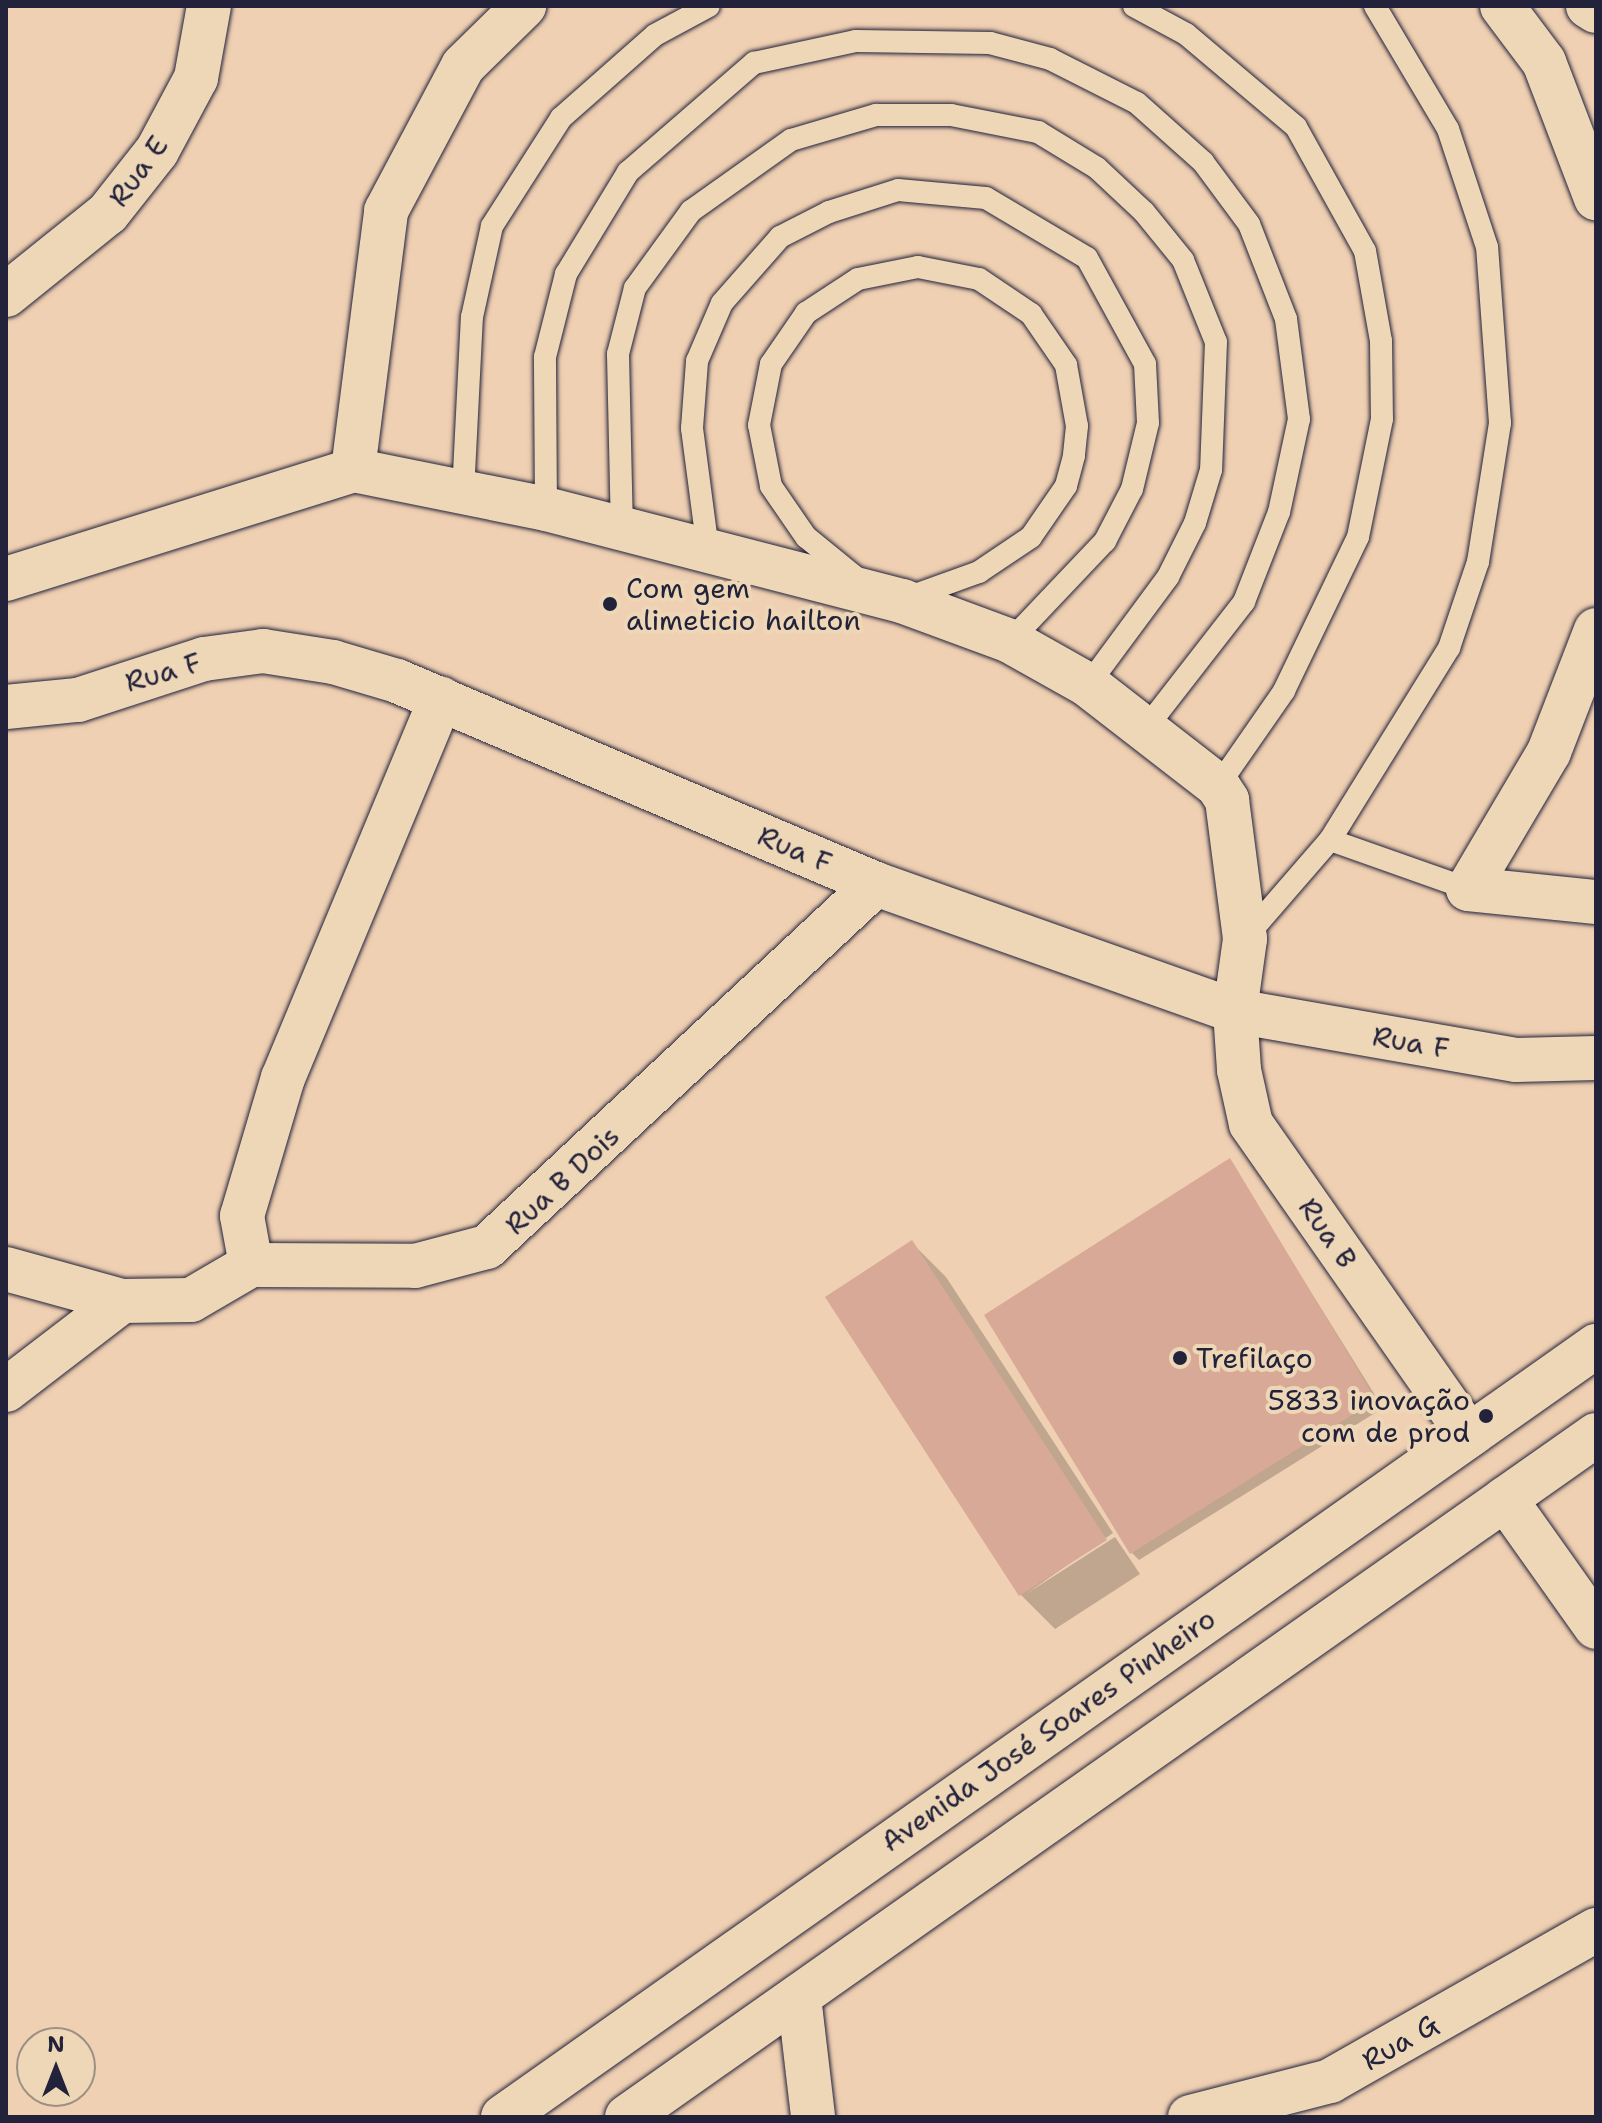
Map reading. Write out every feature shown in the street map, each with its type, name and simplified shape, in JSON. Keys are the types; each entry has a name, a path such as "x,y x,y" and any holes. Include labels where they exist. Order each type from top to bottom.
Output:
{"street":[{"name":"Rua E","path":"6,295 108,213 157,151 196,78 209,6"},
{"path":"353,470 386,211 463,66 524,6"},
{"path":"1502,6 1544,62 1596,198"},
{"path":"1588,6 1596,11"},
{"path":"6,579 353,470 546,509 622,531 708,550 884,596 1010,641 1088,685 1218,786"},
{"path":"1596,630 1549,752 1468,889 1596,902"},
{"name":"Rua F","path":"6,707 78,700 204,659 263,651 333,662 441,699 876,884 1235,1011 1516,1060 1596,1058"},
{"path":"6,1269 122,1301 191,1300 251,1265 242,1216 283,1078 441,699"},
{"name":"Rua B","path":"1218,786 1231,815 1245,939 1235,1011 1251,1124 1469,1435"},
{"name":"Rua B Dois","path":"251,1265 415,1266 487,1247 876,884"},
{"path":"6,1390 122,1301"},
{"name":"Avenida José Soares Pinheiro","path":"503,2117 1596,1346"},
{"path":"627,2117 1596,1435"},
{"path":"1505,1499 1596,1627"},
{"name":"Rua G","path":"1190,2117 1330,2081 1596,1930"},
{"path":"799,1997 813,2117"}],"lane":[{"path":"463,493 472,317 492,226 561,118 655,35 709,6"},
{"path":"1134,6 1186,34 1296,127 1365,251 1381,341 1382,419 1358,537 1284,691 1218,786"},
{"path":"1245,939 1330,840 1449,648 1478,562 1500,423 1487,247 1448,129 1375,6"},
{"path":"546,509 549,343 566,274 628,172 754,63 856,41 990,43 1050,59 1137,103 1203,162 1249,224 1286,319 1299,419 1279,512 1244,602 1146,728"},
{"path":"622,531 618,354 635,288 691,211 791,140 876,115 951,115 1038,132 1097,168 1144,212 1183,260 1216,342 1211,470 1195,523 1168,577 1088,685"},
{"path":"708,550 692,428 697,361 722,303 780,237 829,212 898,190 986,198 1087,258 1123,313 1145,379 1148,423 1132,489 1105,541 1010,641"},
{"path":"887,270 950,271 1007,294 1051,338 1074,395 1074,456 1051,514 1031,537 979,572 884,596 806,537 771,486 759,425 763,394 786,338 830,294 887,270"},
{"path":"1330,840 1468,889"}],"building":[{"name":"Trefilaço","path":"1230,1158 1376,1400 1130,1554 984,1315"},
{"path":"912,1240 1107,1540 1019,1596 825,1297"}],"place":[{"name":"Com gem alimeticio hailton","path":"610,604"},
{"name":"Trefilaço","path":"1180,1358"},
{"name":"5833 inovação com de prod","path":"1486,1416"}]}
